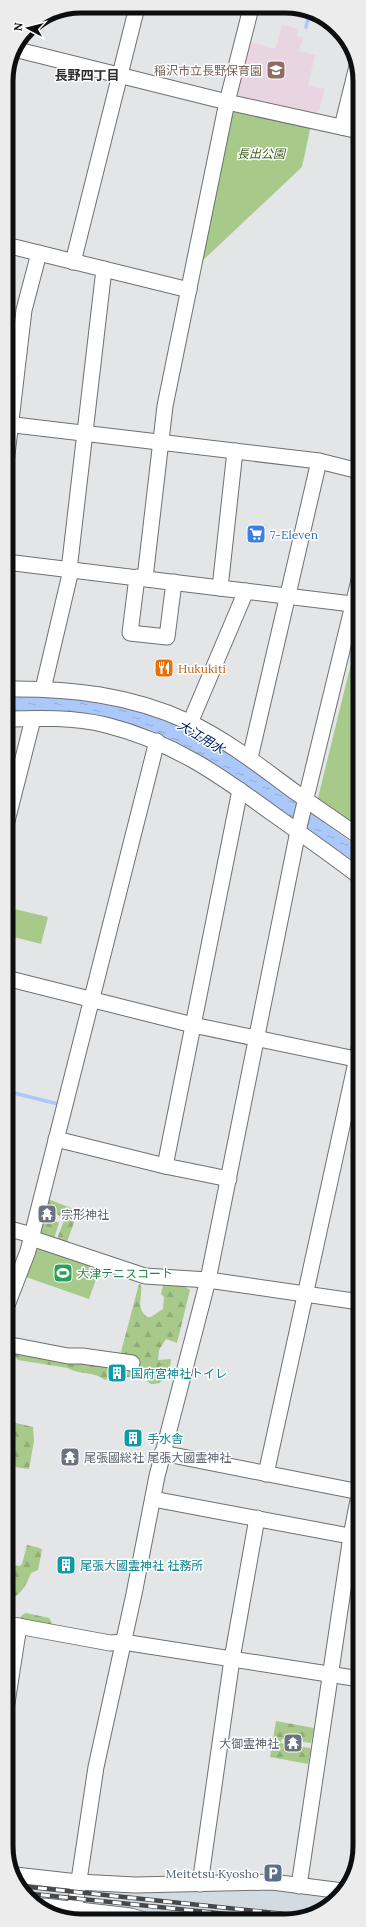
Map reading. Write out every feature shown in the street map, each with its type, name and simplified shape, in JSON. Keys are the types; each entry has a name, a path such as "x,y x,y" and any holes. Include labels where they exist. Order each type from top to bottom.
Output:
{"street":[{"path":"73,262 136,13"},
{"path":"174,582 167,637 130,632 141,578 165,406 227,102 250,13"},
{"path":"20,51 227,102 353,130"},
{"path":"342,127 353,82"},
{"path":"13,247 189,290"},
{"path":"13,388 24,310 39,254"},
{"path":"43,689 70,570 104,269"},
{"path":"13,425 319,461 353,469"},
{"path":"220,588 235,451"},
{"path":"250,758 289,596 319,461"},
{"path":"13,563 353,604"},
{"path":"190,722 246,591"},
{"path":"74,1913 96,1767 162,1453 208,1280 298,830 353,619"},
{"path":"13,690 69,690 125,700 190,722 250,758 306,801 353,832"},
{"path":"13,797 33,718"},
{"path":"13,719 68,720 105,725 157,741 202,764 298,830 353,872"},
{"path":"13,1288 31,1236 157,741"},
{"path":"165,1166 240,790"},
{"path":"13,980 193,1025 353,1059"},
{"path":"266,1474 353,1082"},
{"path":"56,1139 165,1166 229,1179"},
{"path":"13,1230 144,1276 208,1280 353,1301"},
{"path":"13,1345 68,1356 82,1356 132,1363"},
{"path":"162,1453 353,1490"},
{"path":"153,1499 353,1537"},
{"path":"200,1884 232,1659 257,1518"},
{"path":"299,1886 330,1674 353,1548"},
{"path":"13,1625 110,1643 123,1642 353,1678"},
{"path":"20,1876 78,1882 135,1885 272,1882 337,1890"}],"shaded area":[{"name":"稲沢市立長野保育園","path":"282,25 299,29 297,36 303,38 299,51 315,55 308,85 325,89 319,110 312,115 238,99 234,93 247,41 276,49"},
{"path":"22,1879 67,1884 64,1904 43,1902 30,1891"},
{"path":"86,1887 272,1889 330,1896 319,1905 307,1910 285,1914 143,1914 84,1905"}],"green space":[{"name":"長出公園","path":"237,109 311,125 302,167 200,263 230,114"},
{"path":"353,656 353,825 320,802 318,798"},
{"path":"13,909 48,917 41,944 13,937"},
{"path":"48,1199 76,1210 77,1214 67,1242 64,1243 57,1239 65,1218 46,1210"},
{"path":"44,1217 50,1218 59,1223 54,1239 42,1236 39,1230"},
{"name":"大津テニスコート","path":"40,1247 100,1268 89,1299 26,1277 35,1252"},
{"path":"139,1284 141,1284 140,1306 143,1313 147,1317 151,1317 163,1309 164,1297 161,1294 163,1285 184,1286 190,1290 177,1343 166,1339 159,1350 158,1360 171,1359 169,1371 161,1381 154,1384 151,1384 141,1378 127,1377 128,1369 121,1352"},
{"path":"17,1353 109,1365 107,1379 105,1380 96,1375 77,1372 68,1368 18,1360 15,1357 15,1354"},
{"path":"13,1422 33,1427 34,1441 29,1469 13,1467"},
{"path":"27,1545 40,1548 42,1550 38,1570 31,1573 25,1586 13,1598 13,1567 14,1565 20,1566 22,1564"},
{"path":"26,1613 49,1618 52,1623 50,1625 20,1619 22,1615"},
{"name":"大御霊神社","path":"276,1721 314,1728 311,1743 282,1739 280,1743 310,1748 311,1750 308,1764 270,1757"}],"water":[{"name":"大江用水","path":"42,694 113,703 143,711 181,726 205,738 251,767 353,843 353,861 209,760 158,733 122,721 103,717 64,713 13,712 13,696"}],"waterway":[{"path":"306,27 309,18"},
{"path":"13,1093 58,1104"}],"railway":[{"path":"26,1887 284,1914"},
{"path":"33,1894 226,1914"}],"place":[{"name":"稲沢市立長野保育園","path":"276,70"},
{"name":"7-Eleven","path":"256,534"},
{"name":"Hukukiti","path":"164,668"},
{"name":"宗形神社","path":"47,1214"},
{"name":"大津テニスコート","path":"63,1273"},
{"name":"国府宮神社トイレ","path":"117,1373"},
{"name":"手水舎","path":"133,1438"},
{"name":"尾張國総社 尾張大國霊神社","path":"70,1457"},
{"name":"尾張大國霊神社 社務所","path":"66,1565"},
{"name":"大御霊神社","path":"293,1743"},
{"name":"Meitetsu Kyosho","path":"273,1873"}],"district":[{"name":"長野四丁目","path":"87,75"}]}
